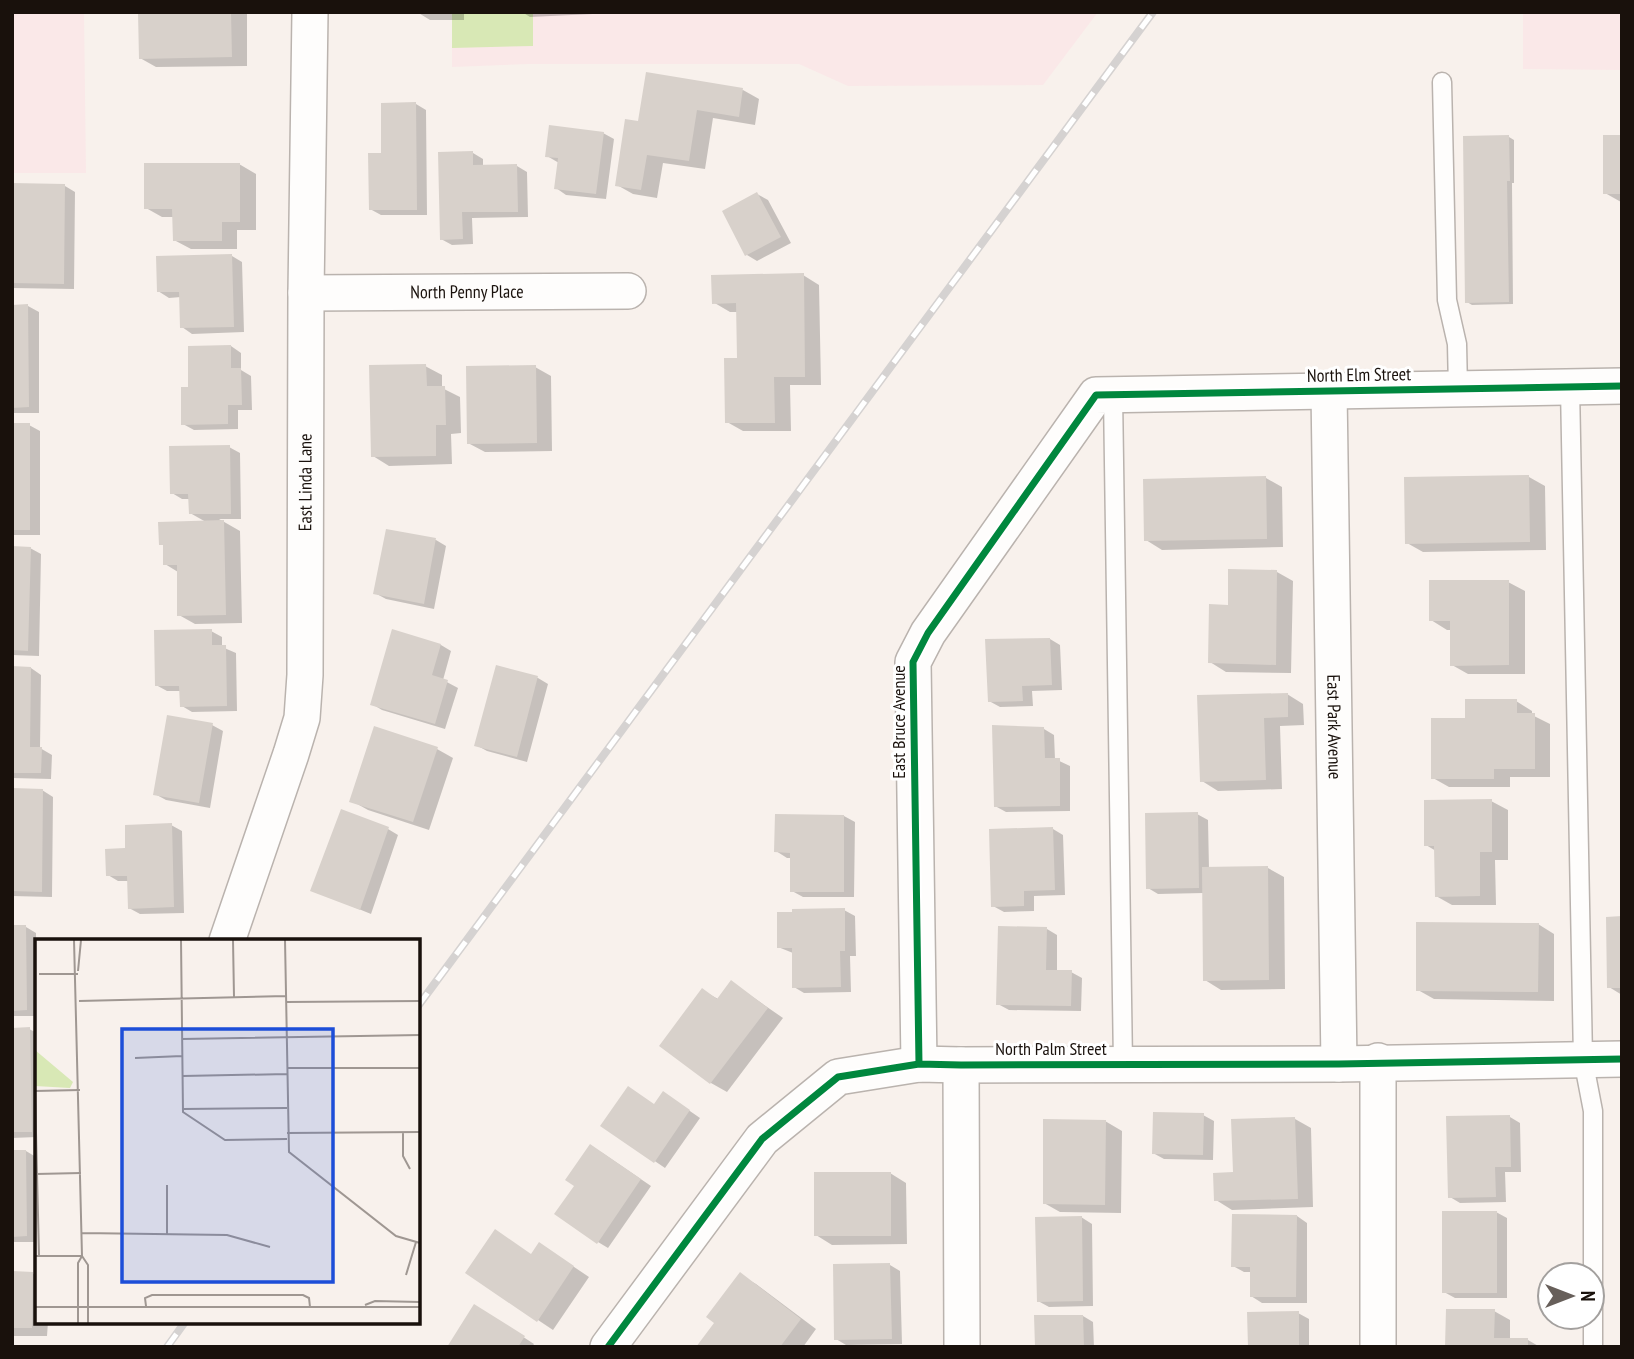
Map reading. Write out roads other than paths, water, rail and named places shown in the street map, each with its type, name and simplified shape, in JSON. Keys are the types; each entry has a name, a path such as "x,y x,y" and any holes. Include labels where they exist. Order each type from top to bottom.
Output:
{"street":[{"name":"East Linda Lane","path":"228,939 302,718 305,676 310,12"},
{"name":"North Penny Place","path":"306,293 628,290"},
{"name":"North Elm Street","path":"1105,394 1622,386"},
{"name":"East Park Avenue","path":"1329,391 1339,1064"},
{"name":"East Bruce Avenue","path":"919,1064 913,662 928,634 1105,394"},
{"name":"North Palm Street","path":"608,1347 762,1139 838,1077 919,1064 1339,1064 1378,1061 1622,1059"},
{"path":"1378,1061 1378,1347"},
{"path":"961,1065 962,1347"}],"lane":[{"path":"1442,82 1447,300 1457,344 1458,389"},
{"path":"1570,387 1583,1059 1593,1111 1593,1347"},
{"path":"1105,394 1123,1065"}],"railway":[{"path":"420,1003 1153,12"},
{"path":"167,1347 184,1324"}]}
